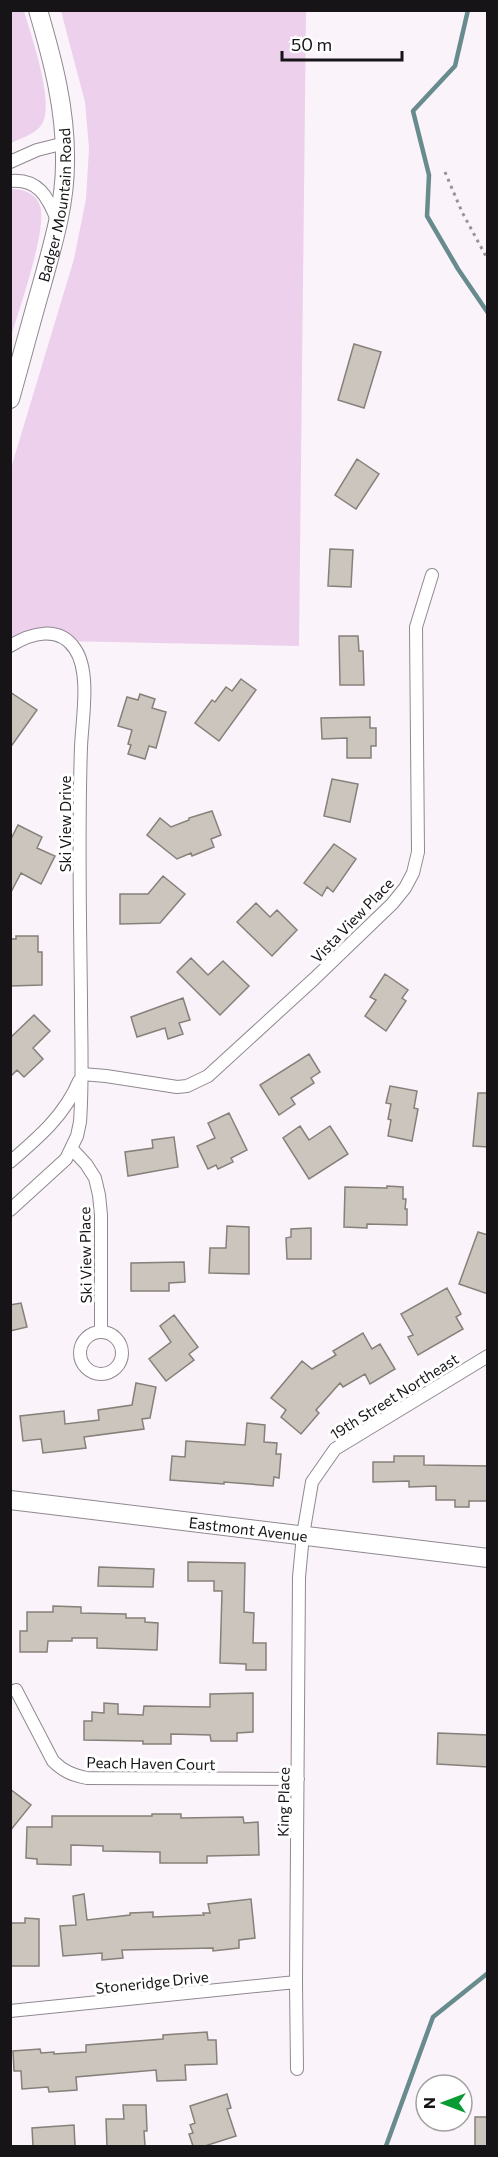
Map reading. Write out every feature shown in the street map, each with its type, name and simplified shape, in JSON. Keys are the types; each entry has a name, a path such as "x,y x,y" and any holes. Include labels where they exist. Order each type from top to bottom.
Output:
{"main road":[{"name":"Badger Mountain Road","path":"10,399 58,221 64,188 62,108 56,74 38,10"},
{"name":"Eastmont Avenue","path":"10,1500 488,1558"}],"street":[{"path":"10,162 37,150 64,143"},
{"path":"10,181 30,182 38,187 50,202 58,221"},
{"name":"Vista View Place","path":"82,1074 177,1087 196,1082 227,1060 392,904 405,888 413,873 418,852 416,627 432,575"},
{"name":"Ski View Drive","path":"10,646 30,636 58,634 76,649 83,668 79,827 82,1074 80,1122 72,1149"},
{"path":"10,1162 51,1125 63,1110 82,1074"},
{"path":"10,1210 58,1167 72,1149"},
{"name":"Ski View Place","path":"72,1149 95,1178 99,1195 101,1332"},
{"name":"19th Street Northeast","path":"303,1535 312,1482 335,1449 488,1356"},
{"name":"King Place","path":"297,2069 299,1577 303,1535"},
{"name":"Peach Haven Court","path":"16,1690 52,1761 62,1770 74,1776 87,1778 298,1779"},
{"name":"Stoneridge Drive","path":"10,2011 296,1982"}],"path":[{"path":"444,172 488,260"}],"shaded area":[{"path":"11,10 24,11 36,52 46,101 42,124 32,133 11,143"},
{"path":"61,11 306,11 299,646 11,640 11,468 74,259 86,199 89,148 85,102"},
{"path":"11,189 32,195 40,206 41,217 36,251 11,337"}],"building":[{"path":"354,344 381,352 364,408 338,400"},
{"path":"357,459 379,474 356,509 335,495"},
{"path":"330,549 353,550 351,587 328,586"},
{"path":"339,636 358,636 359,651 363,651 364,685 340,685"},
{"path":"241,679 256,690 219,741 195,723 212,700 215,702 226,687 232,691"},
{"path":"10,692 37,710 10,748"},
{"path":"140,694 155,699 152,708 166,712 156,748 149,746 145,759 128,754 132,730 118,726 127,697 138,700"},
{"path":"370,717 370,728 376,728 376,746 371,746 371,758 347,758 347,738 322,739 321,718"},
{"path":"332,779 358,784 350,822 324,816"},
{"path":"212,811 221,835 211,839 214,847 192,856 191,853 177,859 147,835 160,818 171,827 189,818"},
{"path":"18,825 42,837 37,848 55,856 41,884 21,873 10,894 10,841"},
{"path":"334,844 356,859 333,892 327,887 322,896 304,883"},
{"path":"163,876 185,894 160,923 120,924 120,894 148,894"},
{"path":"256,903 270,917 277,910 297,930 272,956 237,922"},
{"path":"16,936 38,936 38,952 42,952 42,985 10,986 10,939 16,939"},
{"path":"191,958 208,975 223,961 249,986 220,1015 177,972"},
{"path":"385,974 408,990 402,998 406,1001 386,1031 365,1016 376,1000 370,997"},
{"path":"183,998 190,1020 179,1023 183,1034 168,1039 165,1028 137,1037 131,1017"},
{"path":"34,1015 50,1031 33,1048 43,1059 24,1077 17,1070 10,1077 10,1038"},
{"path":"309,1054 320,1072 311,1078 314,1083 291,1098 295,1104 279,1115 260,1085"},
{"path":"390,1086 417,1091 414,1108 418,1109 412,1141 388,1136 391,1104 386,1103"},
{"path":"478,1093 488,1093 488,1147 473,1146"},
{"path":"229,1113 247,1150 231,1158 233,1162 218,1169 216,1165 208,1169 197,1146 215,1138 208,1123"},
{"path":"300,1126 309,1140 330,1126 348,1154 309,1179 283,1138"},
{"path":"174,1137 178,1167 128,1176 125,1152 153,1148 152,1140"},
{"path":"387,1186 403,1187 407,1225 367,1224 367,1228 344,1227 345,1187 387,1188"},
{"path":"227,1226 249,1227 249,1274 209,1273 210,1248 226,1248"},
{"path":"311,1228 311,1259 287,1259 286,1238 291,1237 291,1229"},
{"path":"478,1232 488,1235 488,1294 459,1284"},
{"path":"184,1262 185,1282 169,1283 169,1291 131,1291 131,1263"},
{"path":"447,1288 461,1314 456,1317 463,1329 418,1355 408,1337 413,1335 401,1314"},
{"path":"21,1303 27,1327 10,1331 10,1305"},
{"path":"174,1315 198,1347 189,1354 194,1360 166,1381 149,1359 171,1342 160,1326"},
{"path":"363,1333 372,1349 380,1344 395,1369 370,1384 365,1374 343,1387 340,1383 316,1410 319,1413 301,1434 281,1417 286,1410 271,1398 302,1361 312,1369 336,1355 333,1351"},
{"path":"136,1383 156,1387 150,1418 142,1419 144,1429 84,1437 86,1448 43,1453 41,1439 23,1441 20,1416 64,1411 65,1424 99,1420 98,1410 132,1405"},
{"path":"247,1423 265,1425 264,1442 277,1443 276,1454 281,1454 279,1478 274,1477 273,1486 170,1480 172,1456 185,1457 186,1441 245,1445"},
{"path":"394,1456 424,1456 424,1465 488,1466 488,1501 469,1501 469,1507 455,1507 455,1500 436,1500 436,1486 409,1487 409,1481 373,1482 373,1462 394,1462"},
{"path":"188,1562 245,1563 244,1612 254,1613 253,1643 266,1643 266,1670 246,1670 246,1664 220,1663 222,1591 214,1591 214,1581 188,1581"},
{"path":"99,1567 154,1569 153,1587 98,1586"},
{"path":"53,1606 81,1607 81,1613 126,1614 126,1618 145,1618 145,1622 158,1623 157,1650 97,1648 97,1638 72,1638 72,1641 48,1641 47,1652 20,1652 20,1631 27,1631 27,1612 53,1612"},
{"path":"253,1693 253,1732 237,1733 237,1741 211,1741 210,1735 171,1734 171,1744 84,1740 84,1721 92,1721 92,1712 104,1713 104,1703 118,1704 118,1714 143,1715 144,1706 210,1707 210,1694"},
{"path":"438,1733 488,1735 488,1767 437,1764"},
{"path":"10,1789 31,1805 10,1831"},
{"path":"152,1814 181,1814 181,1818 243,1817 244,1823 258,1822 259,1855 207,1856 207,1863 160,1863 160,1852 103,1851 103,1846 71,1845 71,1865 37,1864 37,1859 26,1858 27,1827 52,1827 52,1816 152,1816"},
{"path":"84,1894 87,1920 153,1912 153,1917 204,1915 203,1913 210,1913 208,1904 251,1899 255,1938 239,1940 239,1948 213,1951 213,1948 122,1950 123,1958 102,1960 102,1953 63,1956 60,1926 76,1925 73,1896"},
{"path":"25,1918 39,1919 39,1966 11,1966 10,1923 25,1923"},
{"path":"207,2032 208,2040 216,2040 217,2064 185,2065 186,2080 157,2081 156,2070 76,2077 77,2090 49,2092 48,2087 22,2089 21,2071 14,2071 13,2051 40,2049 41,2053 54,2052 54,2054 86,2052 86,2045 163,2039 163,2035"},
{"path":"227,2094 231,2108 227,2109 236,2136 205,2146 193,2146 189,2134 193,2133 190,2125 195,2123 190,2106"},
{"path":"123,2105 146,2105 145,2146 107,2146 106,2119 124,2119"},
{"path":"475,2117 488,2117 488,2146 475,2146"},
{"path":"74,2125 75,2146 33,2146 32,2128"}],"waterway":[{"path":"468,10 455,66 413,111 429,175 427,216 458,269 488,313"},
{"path":"386,2146 433,2017 488,1973"}]}
